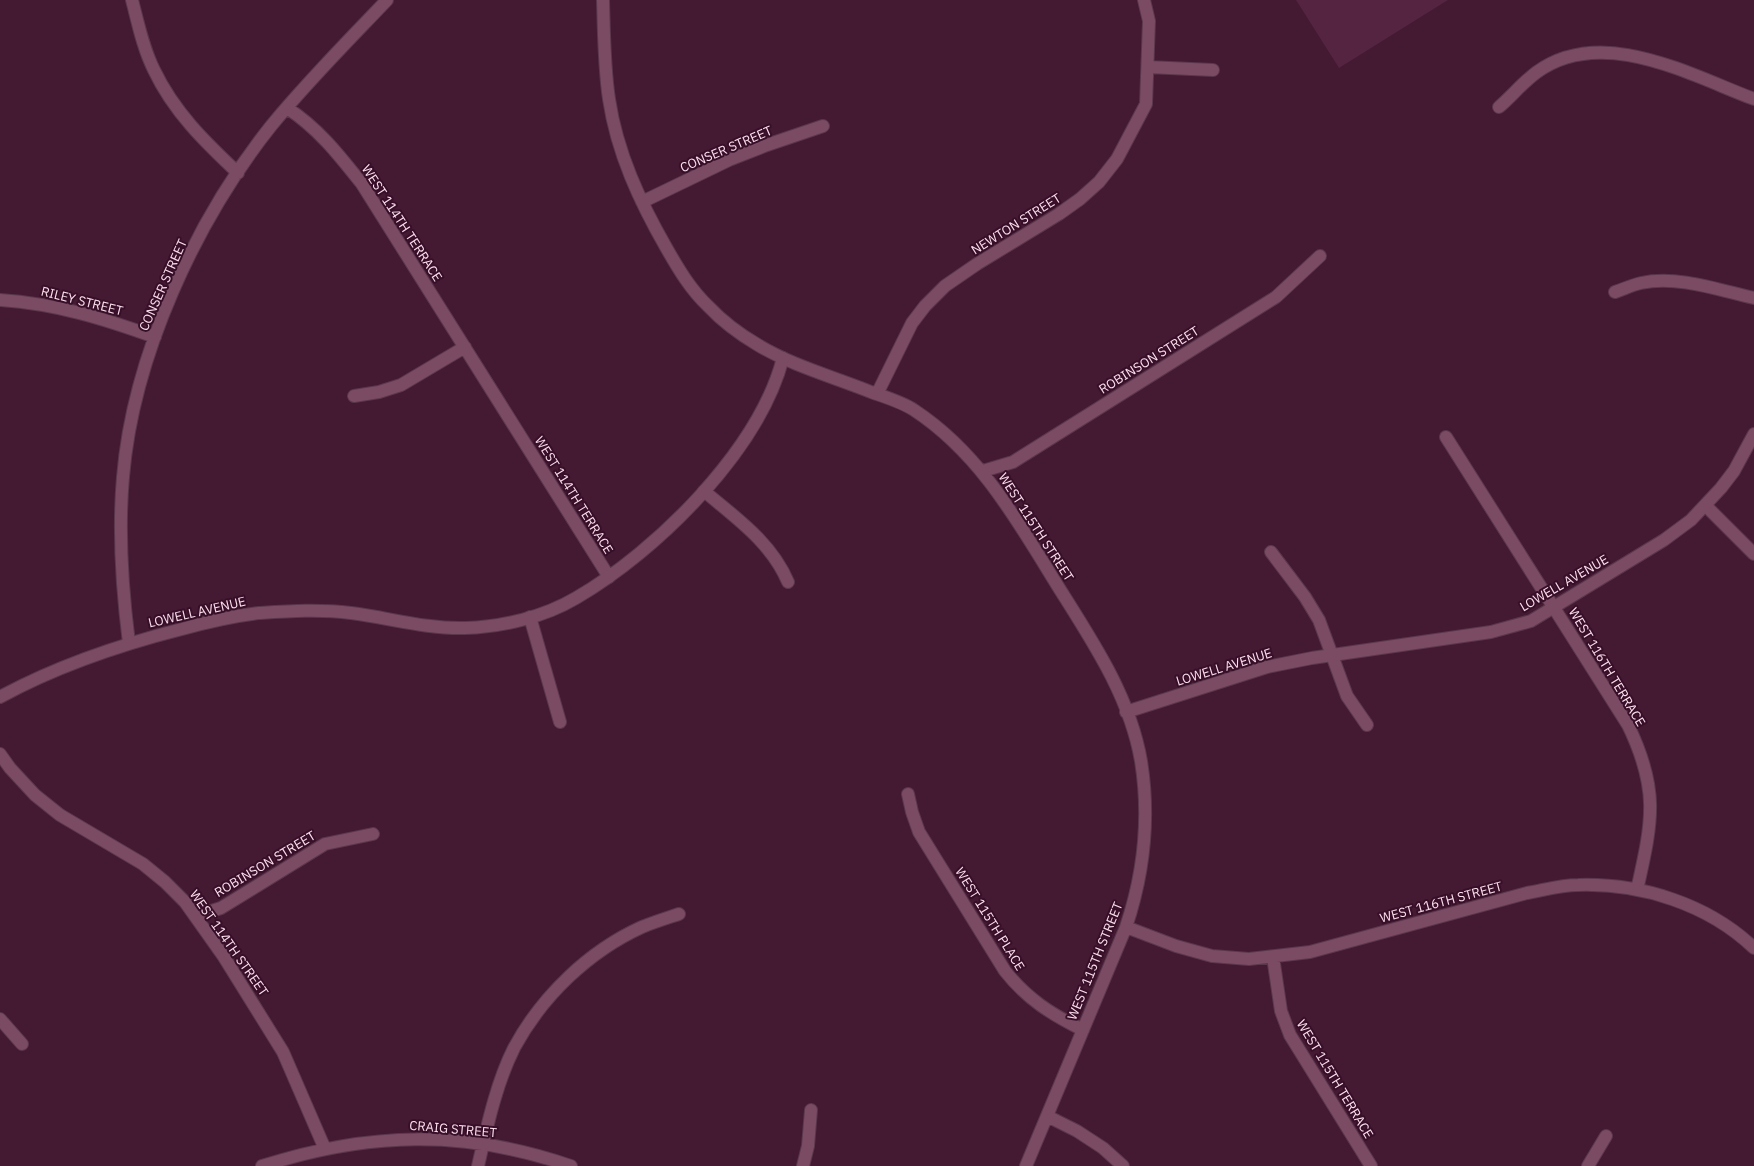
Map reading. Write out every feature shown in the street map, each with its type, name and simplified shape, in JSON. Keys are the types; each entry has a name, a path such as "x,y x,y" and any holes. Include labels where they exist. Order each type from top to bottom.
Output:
{"street":[{"path":"132,0 144,46 153,69 169,98 192,128 238,173"},
{"name":"CONSER STREET","path":"130,644 121,572 123,476 131,426 142,380 155,337 170,298 191,254 217,206 271,126 329,61 387,0"},
{"name":"WEST 115TH STREET","path":"603,0 605,65 609,102 622,151 630,176 642,202 680,271 708,307 757,345 783,358 912,408 947,435 982,470 1006,501 1100,654 1116,685 1136,739 1141,760 1145,799 1145,842 1140,880 1126,927 1026,1166"},
{"path":"1144,0 1149,21 1148,67 1213,70"},
{"path":"1499,107 1537,72 1557,61 1578,54 1609,52 1650,59 1754,99"},
{"name":"NEWTON STREET","path":"877,394 912,324 925,306 945,286 977,264 1060,214 1099,182 1117,159 1146,104 1148,67"},
{"name":"WEST 114TH TERRACE","path":"287,108 306,120 328,141 362,184 609,577"},
{"name":"CONSER STREET","path":"642,202 735,158 767,145 823,126"},
{"name":"ROBINSON STREET","path":"982,470 1014,462 1238,322 1276,297 1320,256"},
{"path":"1615,292 1641,283 1659,281 1680,282 1754,298"},
{"name":"RILEY STREET","path":"0,300 32,302 66,308 106,319 155,337"},
{"path":"354,396 379,392 401,385 465,347"},
{"name":"LOWELL AVENUE","path":"0,697 67,666 130,644 217,620 256,614 311,610 351,613 430,627 467,628 495,625 530,617 575,599 609,577 658,539 704,491 724,466 761,410 777,381 783,358"},
{"name":"LOWELL AVENUE","path":"1126,712 1267,667 1498,631 1531,621 1664,540 1691,520 1706,506 1734,471 1754,434"},
{"name":"WEST 116TH TERRACE","path":"1446,437 1628,725 1643,759 1650,787 1651,823 1638,890"},
{"path":"704,491 759,538 771,551 782,568 788,582"},
{"path":"1706,506 1754,554"},
{"path":"1271,552 1305,597 1319,620 1347,696 1367,725"},
{"path":"530,617 560,722"},
{"name":"WEST 114TH STREET","path":"0,754 10,768 34,795 60,815 143,864 166,882 196,916 268,1025 283,1052 325,1149"},
{"name":"WEST 115TH PLACE","path":"908,794 919,832 1005,971 1015,984 1035,1003 1083,1030"},
{"name":"ROBINSON STREET","path":"196,916 221,908 325,844 373,834"},
{"name":"WEST 116TH STREET","path":"1126,927 1176,946 1212,956 1249,959 1273,957 1310,952 1527,893 1561,886 1614,886 1666,897 1698,909 1726,926 1754,948"},
{"path":"478,1166 498,1087 514,1048 533,1017 556,989 583,964 611,944 642,927 679,914"},
{"name":"WEST 115TH TERRACE","path":"1273,957 1281,1011 1290,1035 1371,1166"},
{"path":"0,1019 22,1044"},
{"path":"803,1166 808,1146 811,1110"},
{"path":"1047,1116 1077,1131 1103,1148 1123,1166"},
{"path":"1588,1166 1606,1136"},
{"name":"CRAIG STREET","path":"262,1166 294,1156 376,1140 421,1139 483,1145 540,1155 571,1166"}],"shaded area":[{"path":"1296,0 1448,0 1339,68"}]}
